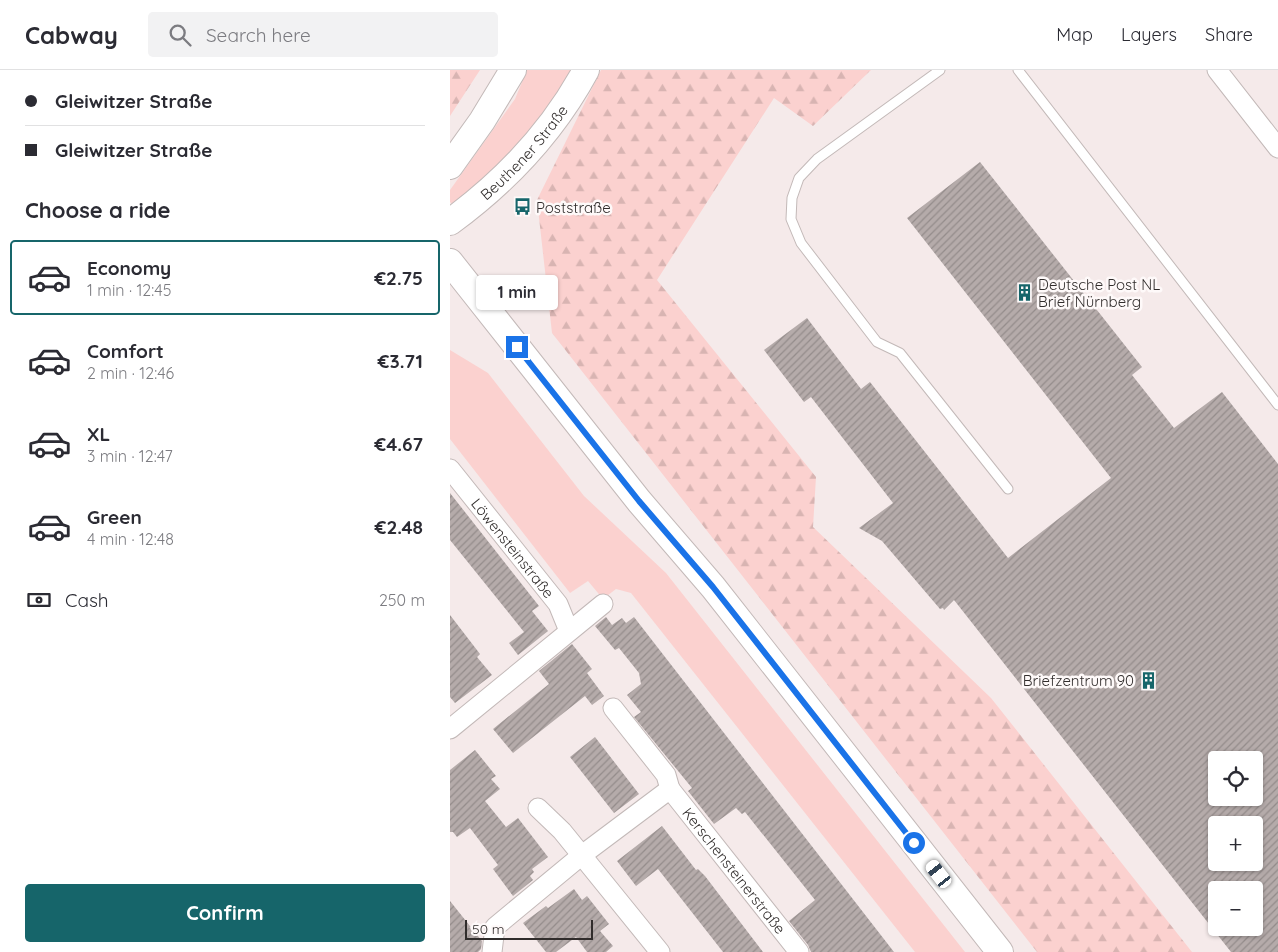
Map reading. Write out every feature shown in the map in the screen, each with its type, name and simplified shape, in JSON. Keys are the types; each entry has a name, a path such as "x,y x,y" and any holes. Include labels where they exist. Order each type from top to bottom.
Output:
{"main road":[{"path":"450,166 482,121 513,70"},
{"name":"Beuthener Straße","path":"450,222 499,182 527,154 564,107 586,70"},
{"path":"450,262 639,501 713,587 1000,952"}],"street":[{"path":"1217,70 1278,148"},
{"name":"Löwensteinstraße","path":"450,469 558,604 569,631"},
{"path":"450,729 603,604"},
{"name":"Kerschensteinerstraße","path":"613,708 666,775 670,789 799,952"},
{"path":"492,952 495,928 582,855 670,789"},
{"path":"538,808 562,830 660,952"}],"lane":[{"path":"940,70 816,159 799,178 792,198 791,219 801,243 877,342 900,353 1008,488"},
{"path":"1018,70 1278,405"}],"green space":[{"path":"450,70 480,70 450,116"},
{"path":"527,70 575,70 542,122 455,207 450,202 450,190 515,99"},
{"path":"601,70 871,70 813,126 774,98 657,280 816,477 813,527 991,698 1192,952 1037,952 552,333 537,200"},
{"path":"450,350 488,373 584,496 666,573 965,952 915,952 631,593 616,589 603,599 588,581 570,593 450,439"}],"building":[{"name":"Briefzentrum 90","path":"980,162 1142,367 1132,375 1174,428 1222,392 1278,464 1278,952 1231,952 1218,936 1263,936 1263,881 1208,881 1208,923 954,600 944,610 943,608 940,609 882,541 859,528 893,503 811,397 804,402 764,350 807,318 861,389 870,382 1008,558 1111,478 907,218"},
{"path":"450,493 539,606 532,611 548,631 518,655 509,643 524,632 450,540"},
{"path":"450,615 480,654 477,657 492,675 455,703 450,697"},
{"path":"606,617 612,625 622,618 626,623 634,617 894,952 811,952 808,945 789,921 815,900 745,812 742,814 736,808 714,824 688,791 692,788 634,717 641,712 627,695 641,684 639,673 619,648 615,650 595,626"},
{"path":"572,644 592,669 587,673 604,696 592,705 585,696 513,753 493,729 549,684 539,671"},
{"path":"595,737 639,794 614,813 570,757"},
{"path":"475,750 496,776 491,779 500,789 485,801 506,827 518,818 548,857 532,869 534,872 530,876 533,880 513,896 493,869 498,865 470,828 457,837 453,832 450,832 450,770"},
{"path":"662,826 696,870 698,869 705,876 763,952 723,952 658,869 636,886 617,861"},
{"path":"574,889 582,900 587,896 609,924 600,931 613,946 606,952 587,952 576,937 556,952 546,952 523,923"},
{"path":"450,901 482,941 481,949 478,952 450,952"}],"place":[{"name":"Poststraße","path":"522,207"},
{"name":"Deutsche Post NL Brief Nürnberg","path":"1024,293"},
{"name":"Briefzentrum 90","path":"1148,680"}],"route":[{"path":"517,347 639,501 713,587 914,843"}]}
